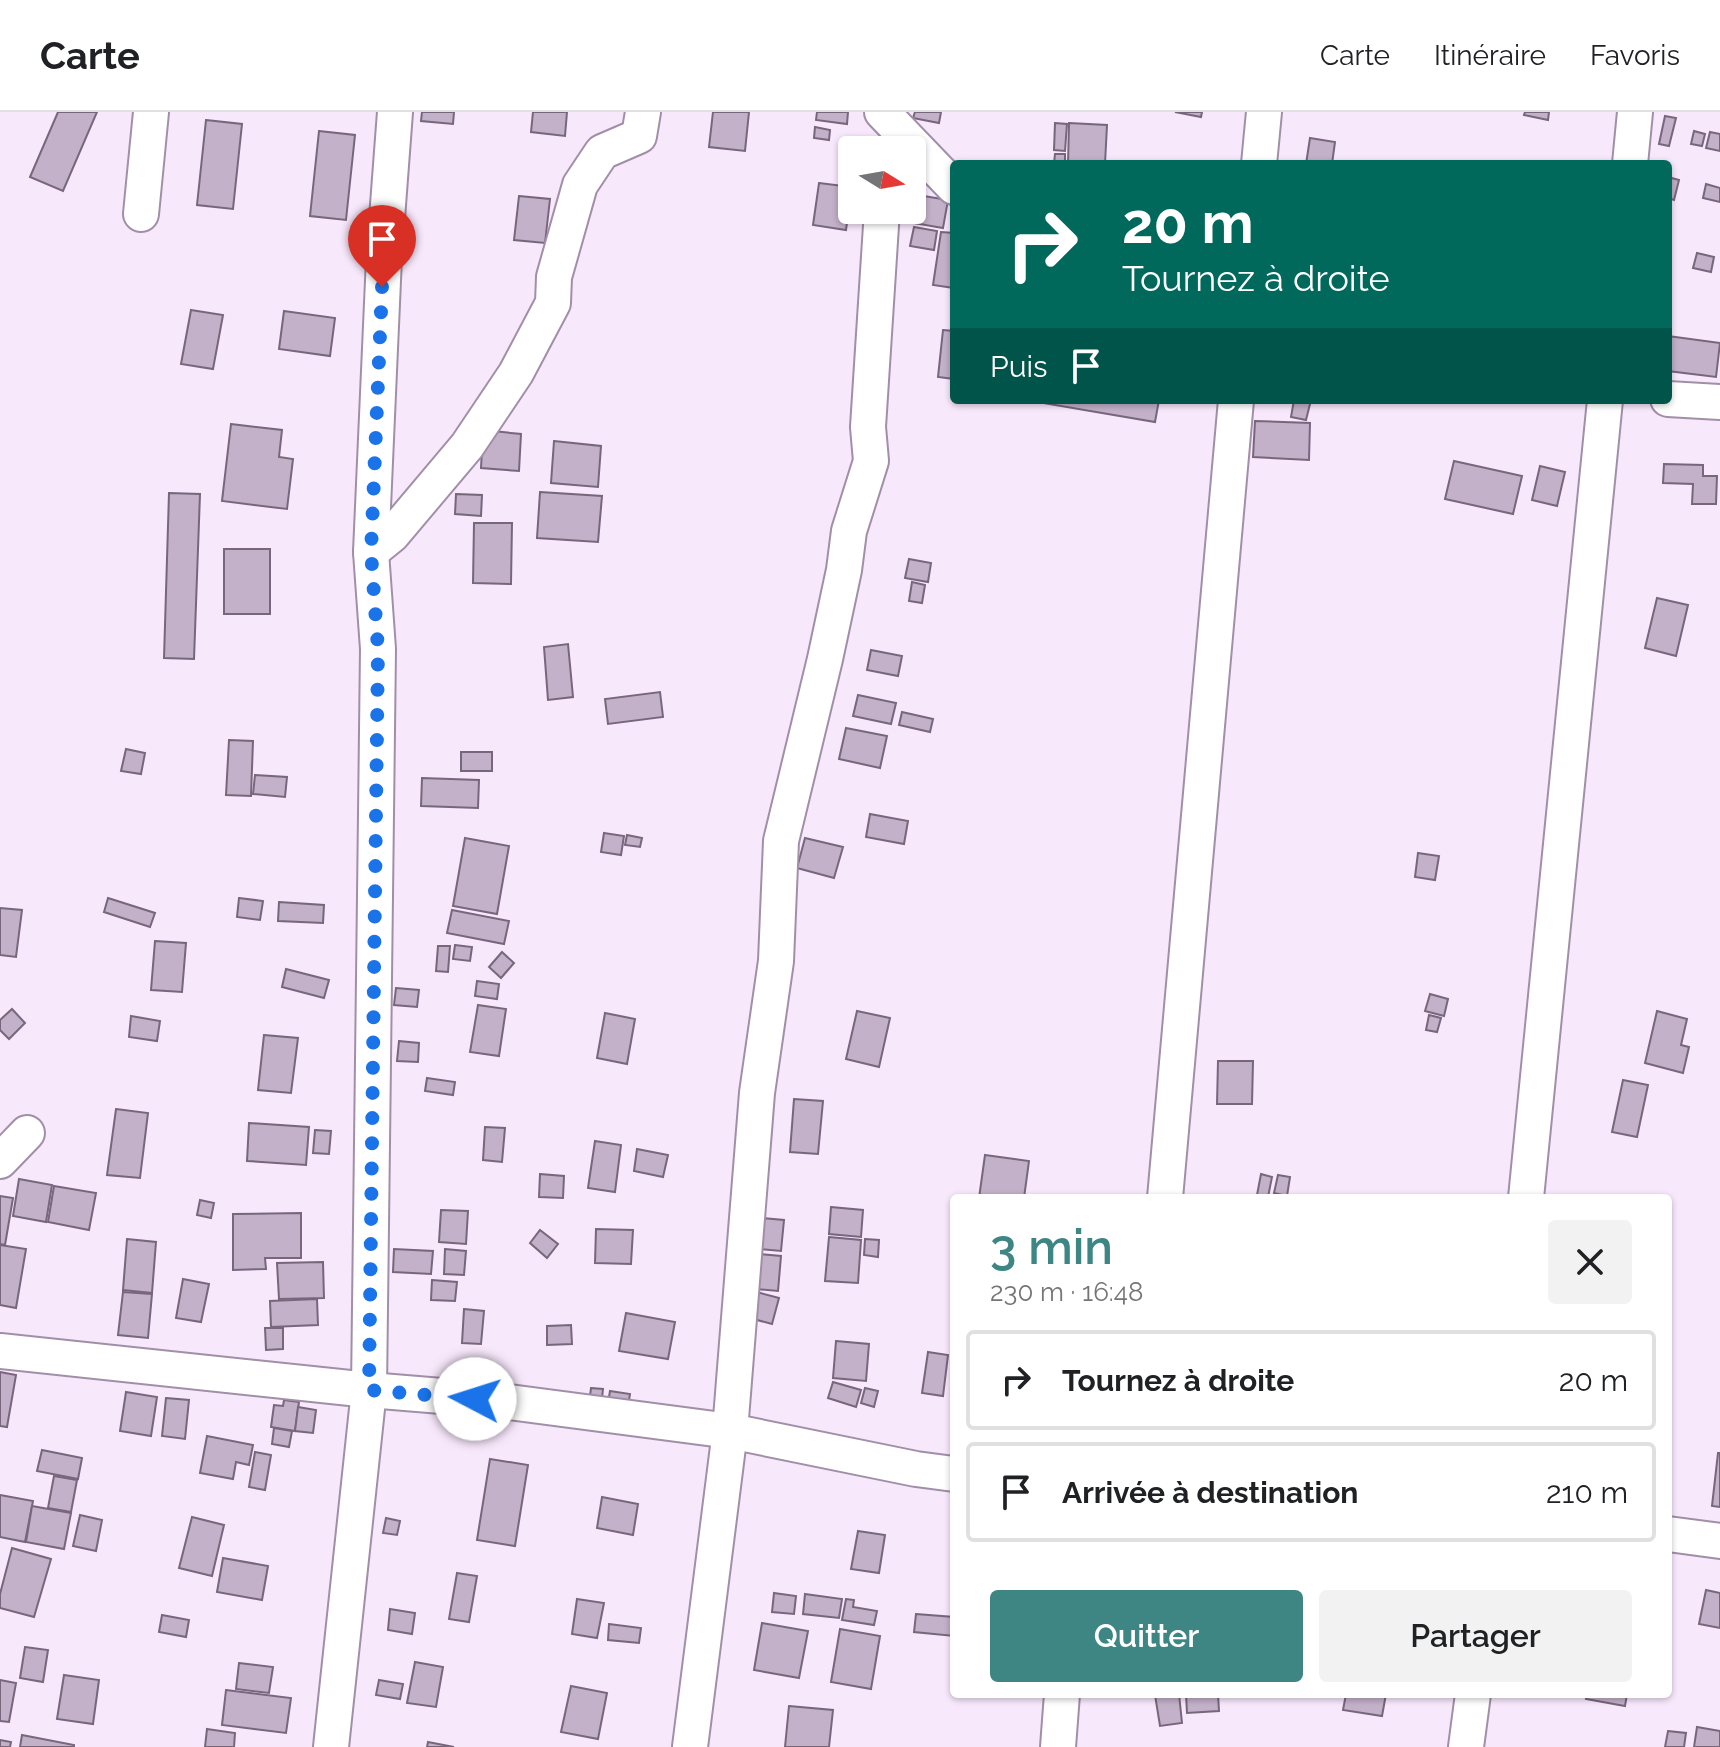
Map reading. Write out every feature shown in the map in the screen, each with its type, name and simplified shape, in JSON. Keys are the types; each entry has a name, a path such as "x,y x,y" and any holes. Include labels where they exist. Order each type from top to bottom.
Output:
{"street":[{"path":"141,214 151,112"},
{"path":"331,1747 369,1390 378,649 371,552 384,258 395,112"},
{"path":"371,552 392,535 467,446 516,373 553,303 558,262 580,185 602,152 639,136 643,112"},
{"path":"880,136 881,112"},
{"path":"881,112 950,183"},
{"path":"1259,160 1264,112"},
{"path":"1630,160 1635,112"},
{"path":"690,1747 730,1431 757,1093 776,961 781,841 825,659 849,531 871,461 868,427 881,224"},
{"path":"1672,399 1720,402"},
{"path":"1165,1194 1236,404"},
{"path":"1526,1194 1605,404"},
{"path":"0,1161 27,1133"},
{"path":"0,1351 502,1401 730,1431 950,1473"},
{"path":"1672,1535 1720,1541"},
{"path":"1058,1747 1062,1698"},
{"path":"1466,1747 1472,1698"}],"building":[{"path":"58,112 97,112 63,191 30,177"},
{"path":"422,112 454,112 453,124 421,121"},
{"path":"533,112 567,112 565,136 531,132"},
{"path":"713,112 749,112 745,151 709,147"},
{"path":"817,112 848,112 847,124 816,120"},
{"path":"915,112 941,112 939,123 913,118"},
{"path":"1175,112 1202,112 1201,117"},
{"path":"1525,112 1549,112 1548,120 1524,115"},
{"path":"1665,116 1676,118 1669,146 1659,144"},
{"path":"206,120 242,124 233,209 197,205"},
{"path":"1055,123 1067,124 1065,151 1054,150"},
{"path":"1069,123 1107,125 1105,160 1068,160"},
{"path":"815,127 830,130 829,140 814,138"},
{"path":"319,131 355,135 346,220 310,216"},
{"path":"1694,131 1705,134 1702,146 1691,144"},
{"path":"1710,132 1720,134 1720,151 1706,148"},
{"path":"1310,138 1335,142 1333,160 1307,160"},
{"path":"1055,154 1065,154 1065,160 1054,160"},
{"path":"1672,178 1679,180 1672,199"},
{"path":"819,183 838,185 838,224 847,224 846,230 813,225"},
{"path":"1706,184 1720,188 1720,202 1703,198"},
{"path":"519,196 550,199 545,243 514,240"},
{"path":"926,196 948,200 943,228 920,224 926,224"},
{"path":"914,227 937,231 934,250 910,246"},
{"path":"941,232 950,233 950,287 933,285"},
{"path":"1697,253 1714,257 1711,272 1693,268"},
{"path":"191,310 223,315 213,369 181,364"},
{"path":"284,311 335,318 330,356 279,349"},
{"path":"943,330 950,331 950,378 938,377"},
{"path":"1672,337 1720,343 1716,377 1672,372"},
{"path":"1049,404 1158,404 1155,422"},
{"path":"1293,404 1310,404 1306,420 1291,417"},
{"path":"1255,421 1310,423 1309,460 1253,457"},
{"path":"231,424 282,430 279,457 293,459 287,509 222,501"},
{"path":"483,430 521,434 519,471 481,468"},
{"path":"554,441 601,446 598,487 551,483"},
{"path":"1454,461 1522,476 1513,514 1445,499"},
{"path":"1664,464 1703,465 1703,476 1717,476 1716,504 1692,504 1693,484 1663,483"},
{"path":"1540,466 1565,472 1557,506 1532,500"},
{"path":"540,492 602,496 598,542 537,538"},
{"path":"169,493 200,494 194,659 164,658"},
{"path":"456,494 482,495 481,516 455,514"},
{"path":"474,523 512,523 511,584 473,583"},
{"path":"224,549 270,549 270,614 224,614"},
{"path":"909,559 931,563 928,582 905,578"},
{"path":"912,582 925,585 922,603 909,601"},
{"path":"1657,598 1688,605 1676,656 1645,648"},
{"path":"568,644 573,697 548,700 544,647"},
{"path":"871,650 902,656 898,676 867,670"},
{"path":"660,692 663,717 608,724 605,699"},
{"path":"858,695 896,703 891,724 853,716"},
{"path":"902,712 933,719 930,732 899,725"},
{"path":"846,728 887,736 880,768 839,759"},
{"path":"229,740 253,741 251,796 226,795"},
{"path":"126,749 145,753 141,774 121,771"},
{"path":"461,752 492,752 492,771 461,771"},
{"path":"255,775 287,777 285,797 253,794"},
{"path":"422,778 479,780 478,808 421,806"},
{"path":"870,814 908,821 904,844 866,837"},
{"path":"604,833 624,836 621,855 601,852"},
{"path":"627,835 642,838 640,847 625,845"},
{"path":"465,838 509,846 497,914 453,906"},
{"path":"805,838 843,847 834,878 797,868"},
{"path":"1418,853 1439,856 1435,880 1415,877"},
{"path":"108,898 155,913 150,927 104,912"},
{"path":"239,898 263,901 260,920 237,917"},
{"path":"279,902 324,905 323,923 278,921"},
{"path":"0,908 22,910 16,957 0,955"},
{"path":"452,910 509,921 504,944 447,933"},
{"path":"155,941 186,943 182,992 151,990"},
{"path":"455,945 472,947 470,961 453,959"},
{"path":"438,946 450,946 448,972 436,971"},
{"path":"502,952 514,963 501,978 489,967"},
{"path":"286,969 329,980 324,998 282,987"},
{"path":"477,981 499,984 497,999 475,996"},
{"path":"396,988 419,990 417,1007 394,1005"},
{"path":"1430,994 1448,999 1444,1016 1425,1011"},
{"path":"478,1005 506,1009 499,1056 470,1052"},
{"path":"12,1009 25,1023 9,1039 0,1030 0,1020"},
{"path":"857,1011 890,1018 879,1067 846,1059"},
{"path":"1657,1011 1687,1019 1681,1045 1689,1047 1683,1073 1645,1063"},
{"path":"605,1013 635,1019 627,1064 597,1058"},
{"path":"1429,1015 1441,1018 1437,1032 1426,1030"},
{"path":"131,1016 160,1021 157,1041 129,1037"},
{"path":"264,1035 298,1038 291,1093 258,1090"},
{"path":"399,1041 419,1043 418,1062 397,1061"},
{"path":"1218,1061 1253,1061 1252,1104 1217,1104"},
{"path":"427,1078 455,1082 453,1095 425,1091"},
{"path":"1623,1080 1648,1085 1637,1137 1612,1132"},
{"path":"794,1099 823,1101 818,1154 790,1152"},
{"path":"116,1109 148,1113 140,1178 107,1175"},
{"path":"249,1123 309,1127 306,1165 247,1161"},
{"path":"485,1127 505,1128 502,1162 483,1160"},
{"path":"315,1130 331,1131 329,1154 313,1153"},
{"path":"595,1141 621,1145 615,1192 588,1188"},
{"path":"637,1149 668,1155 663,1177 634,1171"},
{"path":"985,1155 1029,1161 1025,1194 980,1194"},
{"path":"540,1174 564,1176 563,1198 539,1197"},
{"path":"1261,1174 1272,1177 1269,1194 1257,1194"},
{"path":"1278,1175 1290,1177 1287,1194 1274,1193"},
{"path":"19,1179 52,1185 46,1222 13,1216"},
{"path":"54,1186 96,1193 89,1230 48,1222"},
{"path":"0,1196 13,1198 5,1245 0,1244"},
{"path":"200,1200 214,1203 211,1218 197,1215"},
{"path":"831,1207 863,1210 861,1237 829,1234"},
{"path":"441,1210 468,1211 466,1244 439,1242"},
{"path":"301,1213 301,1258 265,1258 266,1269 233,1270 233,1214"},
{"path":"761,1218 784,1220 781,1251 758,1249"},
{"path":"596,1229 633,1230 631,1264 595,1263"},
{"path":"540,1230 558,1244 547,1258 530,1243"},
{"path":"829,1237 861,1240 858,1283 825,1281"},
{"path":"127,1239 156,1242 152,1293 123,1290"},
{"path":"865,1239 879,1240 878,1257 864,1255"},
{"path":"0,1245 26,1249 16,1308 0,1305"},
{"path":"394,1249 433,1251 431,1274 393,1272"},
{"path":"445,1249 466,1251 464,1275 444,1274"},
{"path":"759,1254 781,1256 778,1291 756,1289"},
{"path":"323,1262 324,1298 279,1299 277,1263"},
{"path":"183,1279 209,1284 201,1322 176,1318"},
{"path":"432,1280 457,1282 455,1301 431,1300"},
{"path":"753,1291 779,1298 772,1324 746,1317"},
{"path":"123,1292 152,1294 148,1338 118,1335"},
{"path":"317,1299 318,1325 271,1327 270,1301"},
{"path":"464,1309 484,1311 481,1344 462,1343"},
{"path":"626,1313 675,1322 668,1359 619,1351"},
{"path":"571,1325 572,1344 547,1345 547,1326"},
{"path":"265,1328 283,1328 283,1349 266,1350"},
{"path":"836,1341 869,1344 866,1381 833,1378"},
{"path":"928,1352 948,1355 943,1396 922,1393"},
{"path":"0,1372 16,1375 7,1427 0,1426"},
{"path":"833,1382 861,1390 856,1407 828,1398"},
{"path":"591,1388 603,1389 602,1398 590,1396"},
{"path":"865,1388 878,1391 874,1407 861,1403"},
{"path":"610,1391 630,1394 627,1412 607,1409"},
{"path":"126,1392 157,1397 151,1436 120,1431"},
{"path":"166,1398 189,1400 185,1439 162,1436"},
{"path":"284,1400 299,1402 295,1431 271,1427 274,1405 283,1406"},
{"path":"298,1407 316,1410 313,1433 295,1431"},
{"path":"274,1428 292,1431 289,1447 272,1444"},
{"path":"207,1436 253,1445 249,1465 236,1462 233,1479 200,1473"},
{"path":"42,1450 82,1458 78,1479 37,1471"},
{"path":"255,1452 271,1455 265,1490 249,1487"},
{"path":"1720,1453 1720,1507 1712,1506"},
{"path":"490,1459 528,1465 515,1546 477,1540"},
{"path":"54,1476 77,1480 71,1512 48,1508"},
{"path":"0,1495 33,1501 25,1542 0,1537"},
{"path":"602,1497 638,1504 633,1535 597,1528"},
{"path":"32,1506 71,1513 64,1549 26,1542"},
{"path":"80,1515 102,1520 96,1551 73,1546"},
{"path":"192,1517 224,1525 212,1576 179,1568"},
{"path":"386,1518 400,1521 397,1535 383,1533"},
{"path":"858,1531 885,1535 879,1573 851,1569"},
{"path":"12,1548 51,1559 34,1617 0,1608 0,1594"},
{"path":"223,1558 268,1566 262,1600 217,1592"},
{"path":"457,1573 477,1576 469,1622 449,1619"},
{"path":"1706,1590 1720,1593 1720,1628 1699,1624"},
{"path":"774,1593 796,1596 794,1614 772,1612"},
{"path":"805,1594 842,1599 839,1618 803,1614"},
{"path":"577,1599 604,1603 597,1638 572,1634"},
{"path":"846,1599 854,1600 853,1607 877,1611 874,1625 842,1620"},
{"path":"390,1609 415,1613 412,1634 388,1630"},
{"path":"916,1614 950,1617 950,1636 914,1632"},
{"path":"162,1615 189,1620 186,1637 159,1632"},
{"path":"762,1623 808,1631 799,1678 754,1670"},
{"path":"609,1624 641,1628 639,1643 608,1640"},
{"path":"840,1629 880,1636 871,1689 831,1682"},
{"path":"25,1647 48,1650 43,1682 20,1678"},
{"path":"415,1662 443,1667 436,1707 407,1703"},
{"path":"239,1663 273,1667 269,1693 236,1689"},
{"path":"64,1675 99,1680 93,1724 57,1719"},
{"path":"0,1680 16,1683 9,1722 0,1721"},
{"path":"379,1680 403,1684 400,1699 376,1695"},
{"path":"571,1686 607,1693 598,1739 561,1732"},
{"path":"226,1690 291,1698 286,1733 222,1725"},
{"path":"1155,1698 1179,1698 1182,1723 1160,1726"},
{"path":"1186,1698 1218,1698 1219,1711 1187,1713"},
{"path":"1345,1698 1385,1698 1382,1716 1343,1710"},
{"path":"1586,1698 1626,1698 1625,1706"},
{"path":"789,1706 833,1710 829,1747 785,1747"},
{"path":"1697,1727 1720,1731 1720,1747 1694,1747"},
{"path":"207,1729 235,1733 234,1747 205,1747"},
{"path":"1668,1731 1686,1733 1684,1747 1665,1747"},
{"path":"22,1735 74,1745 74,1747 20,1747"},
{"path":"0,1740 11,1742 10,1747 0,1747"},
{"path":"428,1742 454,1747 427,1747"}],"route":[{"path":"382,287 371,552 378,649 369,1390 475,1399"}]}
